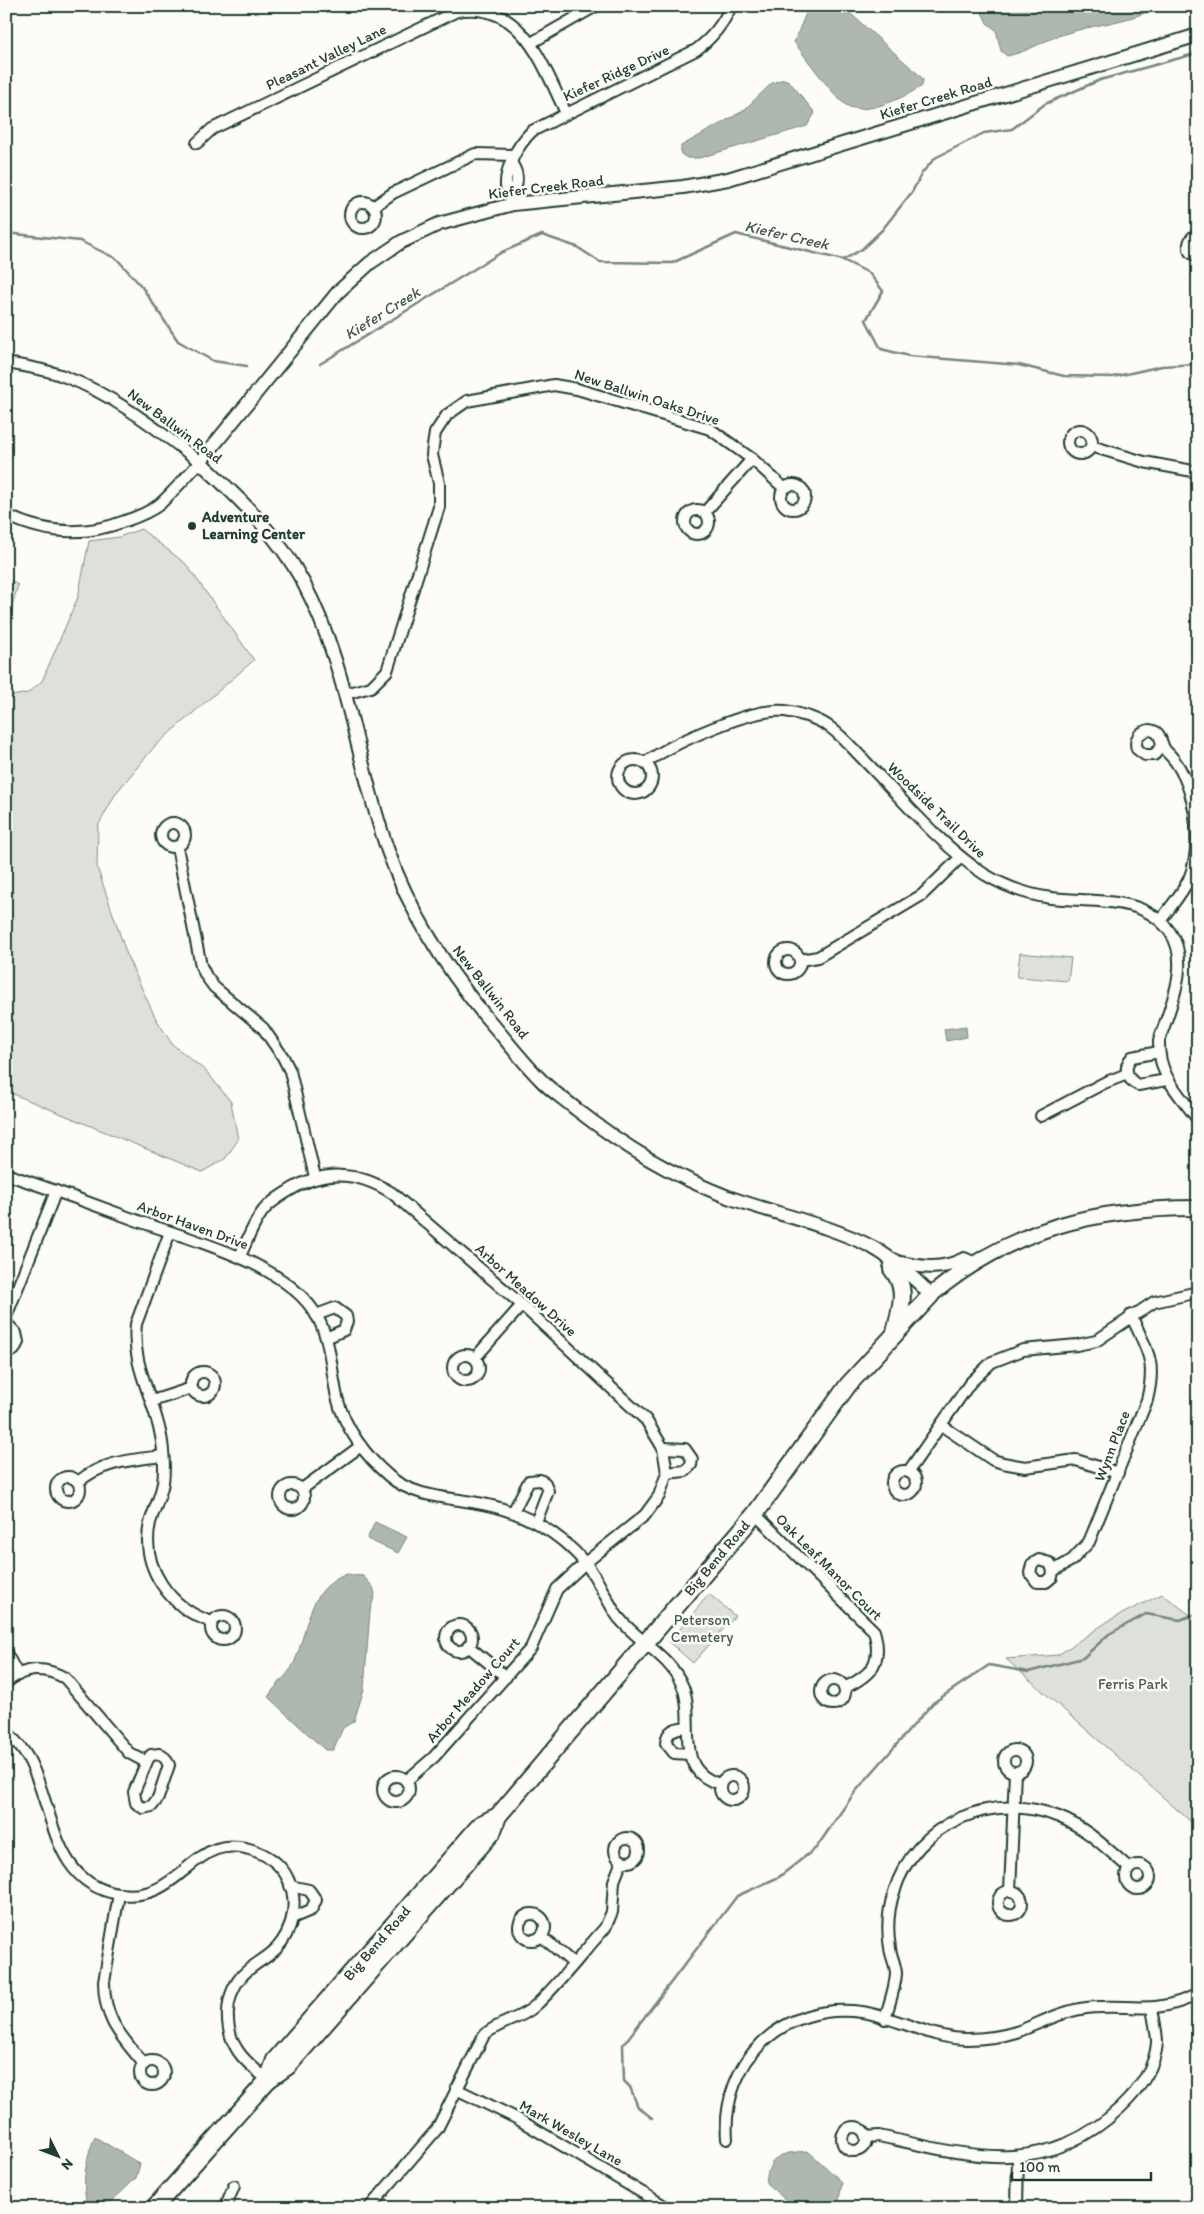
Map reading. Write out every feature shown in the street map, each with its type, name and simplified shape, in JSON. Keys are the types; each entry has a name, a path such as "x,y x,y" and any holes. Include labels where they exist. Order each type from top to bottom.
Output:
{"main road":[{"path":"931,1295 974,1263 1012,1242 1073,1221 1145,1209 1198,1208"},
{"path":"894,1262 892,1269 898,1277 903,1296 903,1307 895,1334"},
{"name":"Big Bend Road","path":"154,2208 268,2080 288,2066 492,1834 498,1816 754,1514 848,1384 931,1295"}],"street":[{"path":"531,43 596,6"},
{"name":"Kiefer Ridge Drive","path":"512,200 506,189 507,171 523,140 532,131 696,50 710,39 722,24 731,6"},
{"name":"Pleasant Valley Lane","path":"197,143 212,129 457,11 479,7 492,8 501,12 517,24 531,43 566,113"},
{"name":"Kiefer Creek Road","path":"6,515 24,524 52,531 99,530 142,515 159,504 200,462 338,292 370,264 401,242 439,224 512,200 682,187 728,179 1198,35"},
{"path":"373,207 393,193 475,154 513,159"},
{"path":"1198,234 1192,237 1189,244 1190,252 1198,257"},
{"name":"New Ballwin Road","path":"6,363 62,375 90,387 117,403 200,462 248,507 274,539 302,581 325,631 345,694 363,769 387,849 402,889 433,944 459,983 541,1081 619,1142 655,1164 729,1197 843,1235 872,1248 894,1262 931,1295"},
{"name":"New Ballwin Oaks Drive","path":"345,694 371,687 387,671 439,507 439,483 432,455 435,433 447,415 467,401 554,385 565,385 710,429 752,459 784,488"},
{"path":"1092,446 1144,462 1198,472"},
{"path":"706,512 752,459"},
{"name":"Woodside Trail Drive","path":"645,763 663,751 756,713 784,711 800,715 830,727 961,857 986,875 1021,891 1052,898 1126,903 1145,910 1160,920 1171,933 1179,959 1178,972 1159,1041 1159,1052 1167,1080 1198,1120"},
{"path":"1160,920 1188,880 1194,867 1196,827 1194,802 1184,771 1162,746"},
{"path":"177,847 200,966 214,987 262,1028 283,1057 290,1071 315,1177"},
{"path":"800,960 818,957 922,895 961,857"},
{"path":"1159,1052 1132,1057 1127,1066 1127,1074 1129,1079 1138,1085 1167,1080"},
{"path":"1041,1116 1127,1074"},
{"name":"Arbor Haven Drive","path":"6,1174 240,1256 281,1280 316,1315 326,1338 338,1400 344,1420 362,1446 391,1478 408,1487 431,1496 471,1502 513,1512 536,1522 566,1545 585,1563 620,1619 669,1662 683,1686 686,1699 689,1754"},
{"name":"Arbor Meadow Drive","path":"240,1256 253,1226 264,1210 298,1184 315,1177 347,1176 378,1184 392,1193 522,1305 646,1420 663,1448 667,1472 659,1496 645,1515 585,1563"},
{"path":"6,1317 56,1191"},
{"path":"170,1232 136,1324 134,1340 136,1358 152,1402 164,1456 161,1490 150,1524 148,1540 151,1562 159,1582 176,1603 200,1618 212,1622"},
{"path":"894,1262 932,1267 954,1264 964,1259 974,1263"},
{"path":"908,1472 970,1383 992,1362 1022,1350 1077,1346 1096,1341 1154,1302 1198,1292"},
{"path":"475,1358 522,1305"},
{"path":"316,1315 335,1308 346,1316 347,1321 344,1330 326,1338"},
{"name":"Wynn Place","path":"1053,1571 1072,1560 1089,1542 1146,1400 1152,1374 1151,1359 1131,1316"},
{"path":"6,1323 16,1333 18,1342 14,1350 6,1353"},
{"path":"152,1402 192,1388"},
{"path":"941,1426 993,1460 1008,1464 1034,1467 1076,1460 1118,1473"},
{"path":"302,1489 362,1446"},
{"path":"663,1448 686,1449 692,1459 691,1465 685,1471 667,1472"},
{"path":"78,1482 90,1472 112,1462 164,1456"},
{"path":"513,1512 529,1481 540,1480 545,1483 548,1491 536,1522"},
{"name":"Oak Leaf Manor Court","path":"754,1514 874,1631 877,1642 877,1656 873,1666 866,1676 844,1688"},
{"name":"Arbor Meadow Court","path":"406,1781 434,1757 506,1677 538,1636 551,1599 557,1589 585,1563"},
{"path":"468,1646 506,1677"},
{"path":"6,1653 18,1674"},
{"path":"6,1683 18,1674 42,1669 65,1678 129,1753 146,1762"},
{"path":"687,1727 672,1730 666,1737 666,1743 674,1752 689,1754 700,1773 720,1784"},
{"path":"6,1732 28,1758 64,1855 79,1875 90,1884 119,1894 148,1893 162,1888 206,1853 219,1847 236,1846 268,1857 283,1870 294,1898 292,1918 284,1938 275,1950 249,1968 239,1979 229,2003 229,2027 237,2050 246,2062 268,2080"},
{"path":"159,1754 165,1758 169,1765 158,1798 152,1806 143,1808 134,1799 146,1762 151,1756 159,1754"},
{"path":"1010,1891 1015,1772"},
{"path":"885,2018 896,1974 888,1933 894,1890 909,1860 933,1835 957,1818 989,1808 1035,1808 1070,1822 1096,1838 1129,1868"},
{"path":"369,2208 437,2129 484,2034 493,2027 516,2019 535,2006 610,1921 614,1882 622,1861"},
{"path":"290,1886 309,1890 316,1900 311,1910 292,1918"},
{"path":"119,1894 104,1982 104,1994 109,2014 119,2035 144,2064"},
{"path":"541,1936 573,1964"},
{"path":"727,2139 726,2121 730,2099 738,2076 753,2051 766,2037 788,2023 824,2011 852,2011 885,2018 934,2033 966,2039 993,2038 1015,2032 1061,2014 1081,2009 1152,2009 1180,2003 1198,1994"},
{"path":"866,2137 879,2136 958,2154 1018,2156 1042,2153 1079,2138 1099,2126 1126,2102 1144,2079 1152,2063 1157,2042 1152,2009"},
{"name":"Mark Wesley Lane","path":"456,2089 516,2118 668,2208"},
{"path":"1017,2208 1018,2156"},
{"path":"225,2208 234,2186"}],"green space":[{"path":"141,529 186,564 254,660 155,746 116,793 98,826 97,867 128,958 155,1017 172,1044 207,1072 231,1102 238,1140 225,1159 202,1172 6,1091 6,697 28,693 42,681 78,597 89,541 119,537"},
{"path":"6,578 18,585 6,627"},
{"path":"1020,953 1071,958 1068,981 1017,977"},
{"name":"Peterson Cemetery","path":"709,1594 735,1616 693,1663 669,1642"},
{"name":"Ferris Park","path":"1162,1594 1193,1617 1198,1616 1198,1828 1006,1659 1058,1655 1110,1620"}],"shaded area":[{"path":"809,6 842,6 923,79 922,86 895,100 874,107 864,109 846,105 827,85 794,42"},
{"path":"979,6 1160,6 1137,16 1064,34 1022,52 1007,56 1001,51 996,30 987,23"},
{"path":"784,79 789,81 815,113 807,126 699,158 687,158 681,154 681,146 743,111 772,83"},
{"path":"966,1026 967,1037 946,1041 944,1029"},
{"path":"375,1522 407,1537 398,1553 367,1539"},
{"path":"347,1574 363,1576 373,1587 375,1594 370,1611 364,1689 354,1721 343,1728 333,1750 325,1750 268,1697 294,1663 316,1600 334,1581"},
{"path":"95,2137 140,2164 136,2178 105,2208 89,2208 86,2200 85,2172"},
{"path":"808,2151 842,2182 839,2200 832,2208 795,2208 766,2183 770,2166 778,2157 784,2154"}],"waterway":[{"name":"Kiefer Creek","path":"320,364 502,252 542,235 577,247 600,262 672,263 736,234 843,260 862,249 882,230 912,192 922,173 935,158 984,133 1012,129 1045,104 1100,80 1198,53"},
{"name":"Kiefer Creek","path":"6,233 80,241 117,259 142,287 178,341 213,361 247,366"},
{"path":"843,260 869,273 883,291 866,320 881,349 909,356 1019,365 1064,376 1113,377 1162,366 1198,364"},
{"path":"652,2118 638,2107 630,2087 624,2081 623,2045 737,1896 779,1877 816,1848 855,1792 933,1703 989,1665 1028,1672 1083,1658 1109,1634 1146,1614 1180,1620 1198,1613"}],"place":[{"name":"Adventure Learning Center","path":"192,526"}]}
